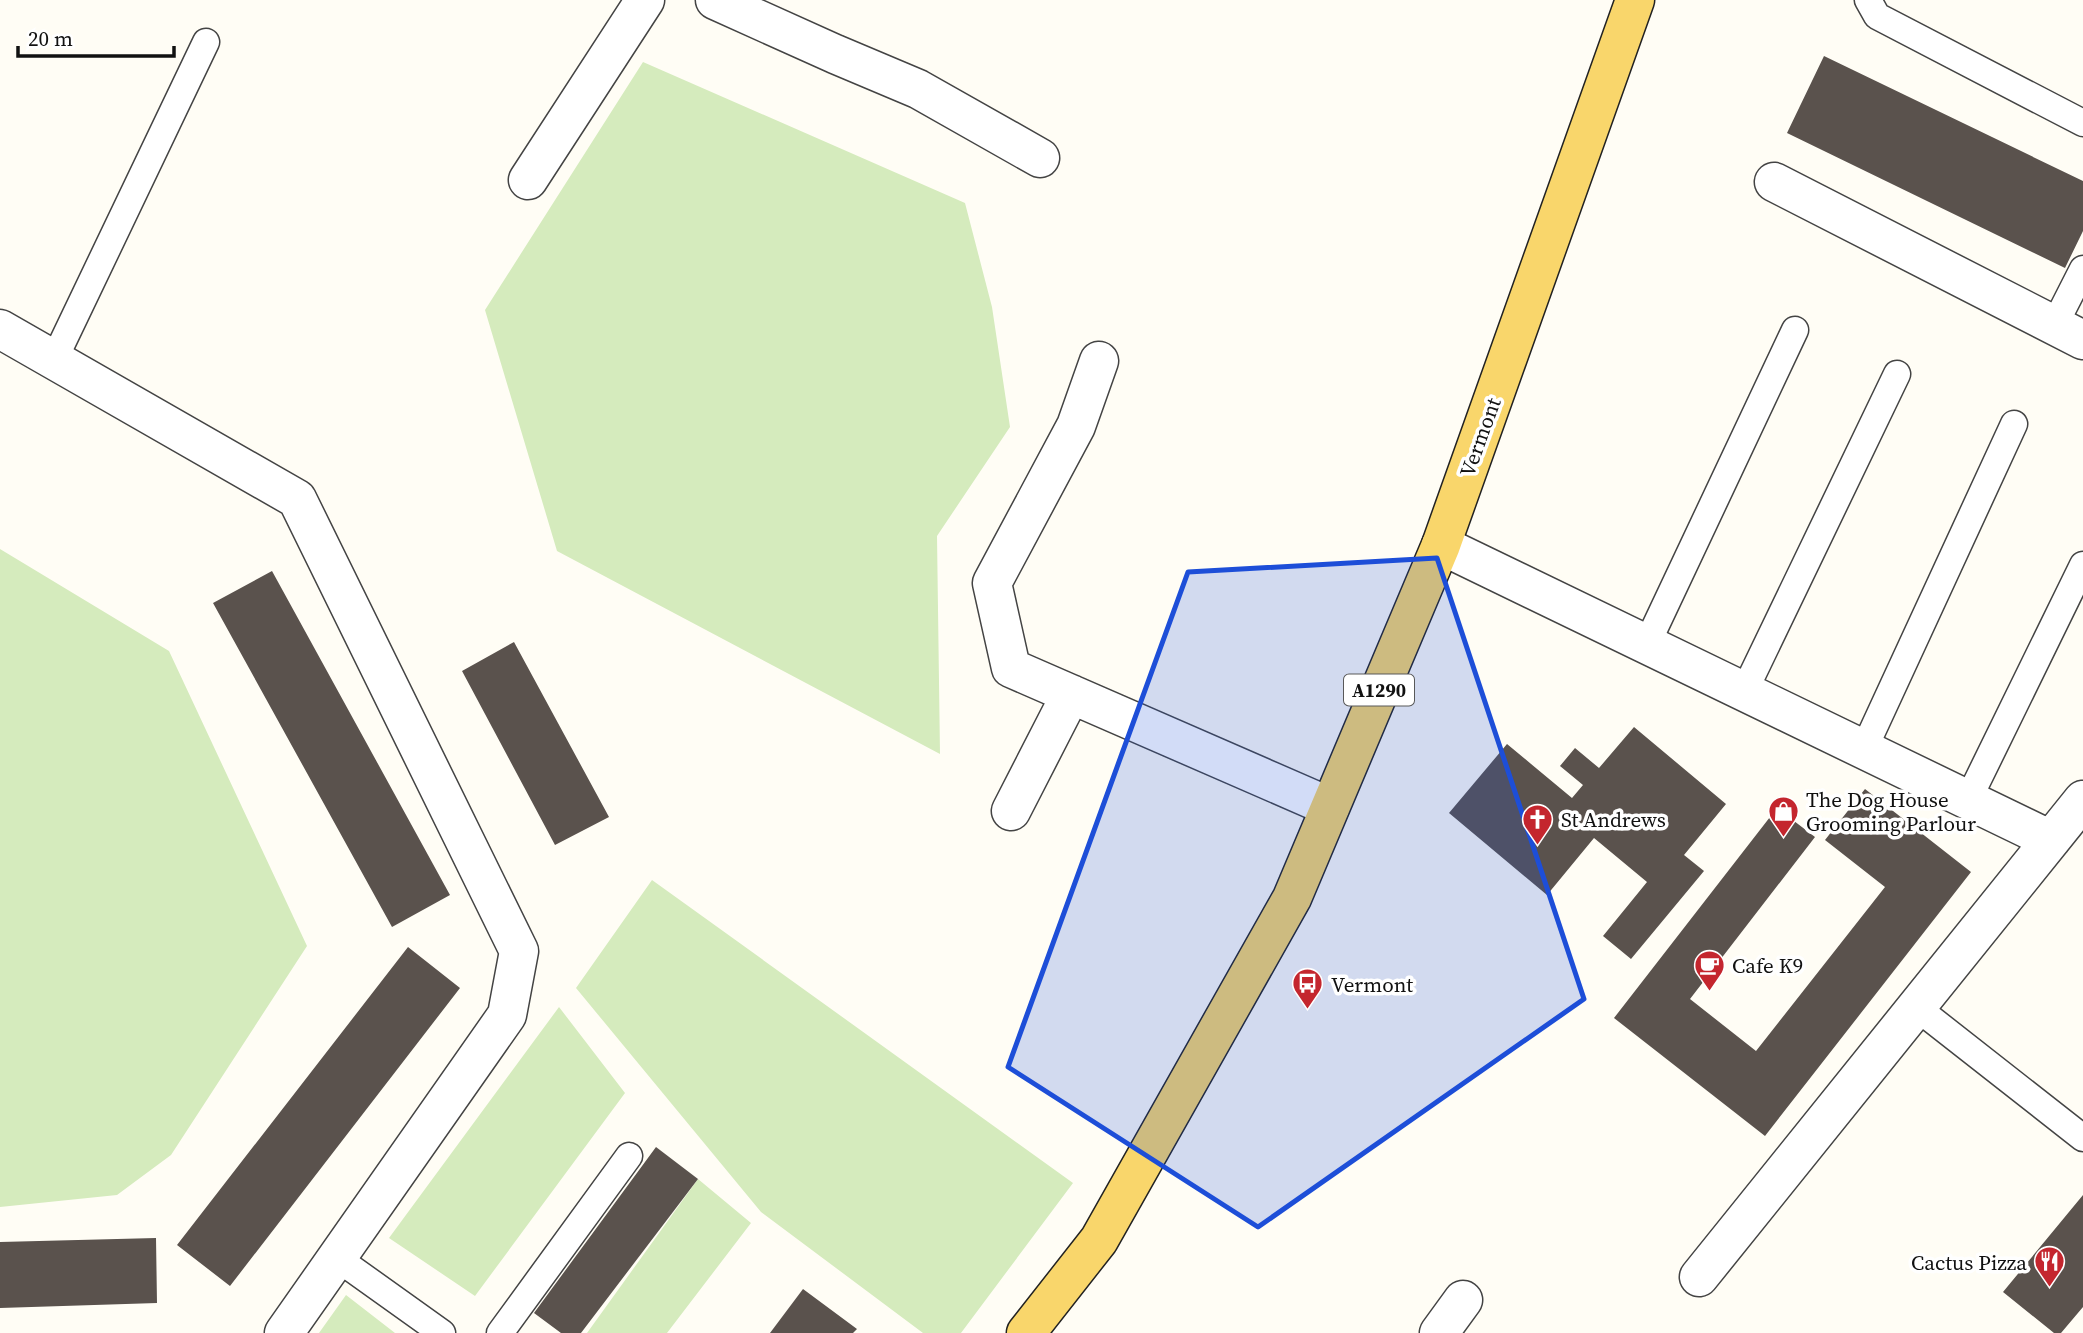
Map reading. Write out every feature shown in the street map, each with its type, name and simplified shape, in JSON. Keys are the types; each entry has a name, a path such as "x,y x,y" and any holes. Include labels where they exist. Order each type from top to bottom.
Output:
{"main road":[{"name":"Vermont","path":"1039,1328 1100,1240 1292,898 1441,545 1635,0"}],"street":[{"path":"528,180 645,0"},
{"path":"715,0 918,89 1041,158"},
{"path":"1774,182 2069,333"},
{"path":"0,329 297,499 519,951 507,1014 284,1333"},
{"path":"1099,361 1076,426 992,583 1011,668 1330,807"},
{"path":"1441,545 2051,840"},
{"path":"1011,811 1071,694"},
{"path":"1699,1277 2083,800"},
{"path":"1440,1333 1463,1300"}],"lane":[{"path":"1868,0 1877,16 2083,123"},
{"path":"54,360 206,42"},
{"path":"2069,333 2083,270"},
{"path":"1647,644 1795,330"},
{"path":"1744,692 1897,374"},
{"path":"1864,749 2014,424"},
{"path":"1968,800 2083,565"},
{"path":"1916,1007 2083,1138"},
{"path":"500,1333 629,1156"},
{"path":"337,1258 442,1333"}],"highlighted area":[{"path":"1437,558 1584,999 1258,1227 1008,1067 1188,572"}],"green space":[{"path":"643,62 965,203 992,307 1010,427 937,536 940,754 557,551 485,310"},
{"path":"0,549 169,651 307,946 171,1155 117,1195 0,1207"},
{"path":"652,880 1073,1183 961,1333 923,1333 761,1212 576,988"},
{"path":"559,1007 625,1093 475,1296 389,1238"},
{"path":"698,1179 751,1223 667,1333 587,1333"},
{"path":"346,1295 395,1333 319,1333"}],"building":[{"path":"1824,56 2083,181 2083,231 2065,268 1787,133"},
{"path":"272,571 450,895 392,927 213,603"},
{"path":"514,642 609,817 555,845 462,671"},
{"name":"St Andrews","path":"1634,727 1726,804 1684,855 1704,871 1631,959 1603,936 1647,882 1594,838 1547,895 1449,813 1507,744 1572,798 1583,785 1560,766 1575,748 1599,768"},
{"path":"1865,789 1971,872 1765,1136 1614,1018 1777,808 1815,837 1690,999 1756,1051 1885,887 1825,840"},
{"path":"408,947 460,988 230,1286 177,1245"},
{"path":"656,1147 698,1179 581,1333 561,1333 534,1313"},
{"path":"2083,1195 2083,1307 2061,1333 2054,1333 2003,1292"},
{"path":"156,1238 157,1303 0,1308 0,1242"},
{"path":"803,1289 857,1329 853,1333 770,1333"}],"place":[{"name":"The Dog House Grooming Parlour","path":"1783,838"},
{"name":"St Andrews","path":"1538,846"},
{"name":"Cafe K9","path":"1709,992"},
{"name":"Vermont","path":"1308,1011"},
{"name":"Cactus Pizza","path":"2050,1289"}]}
